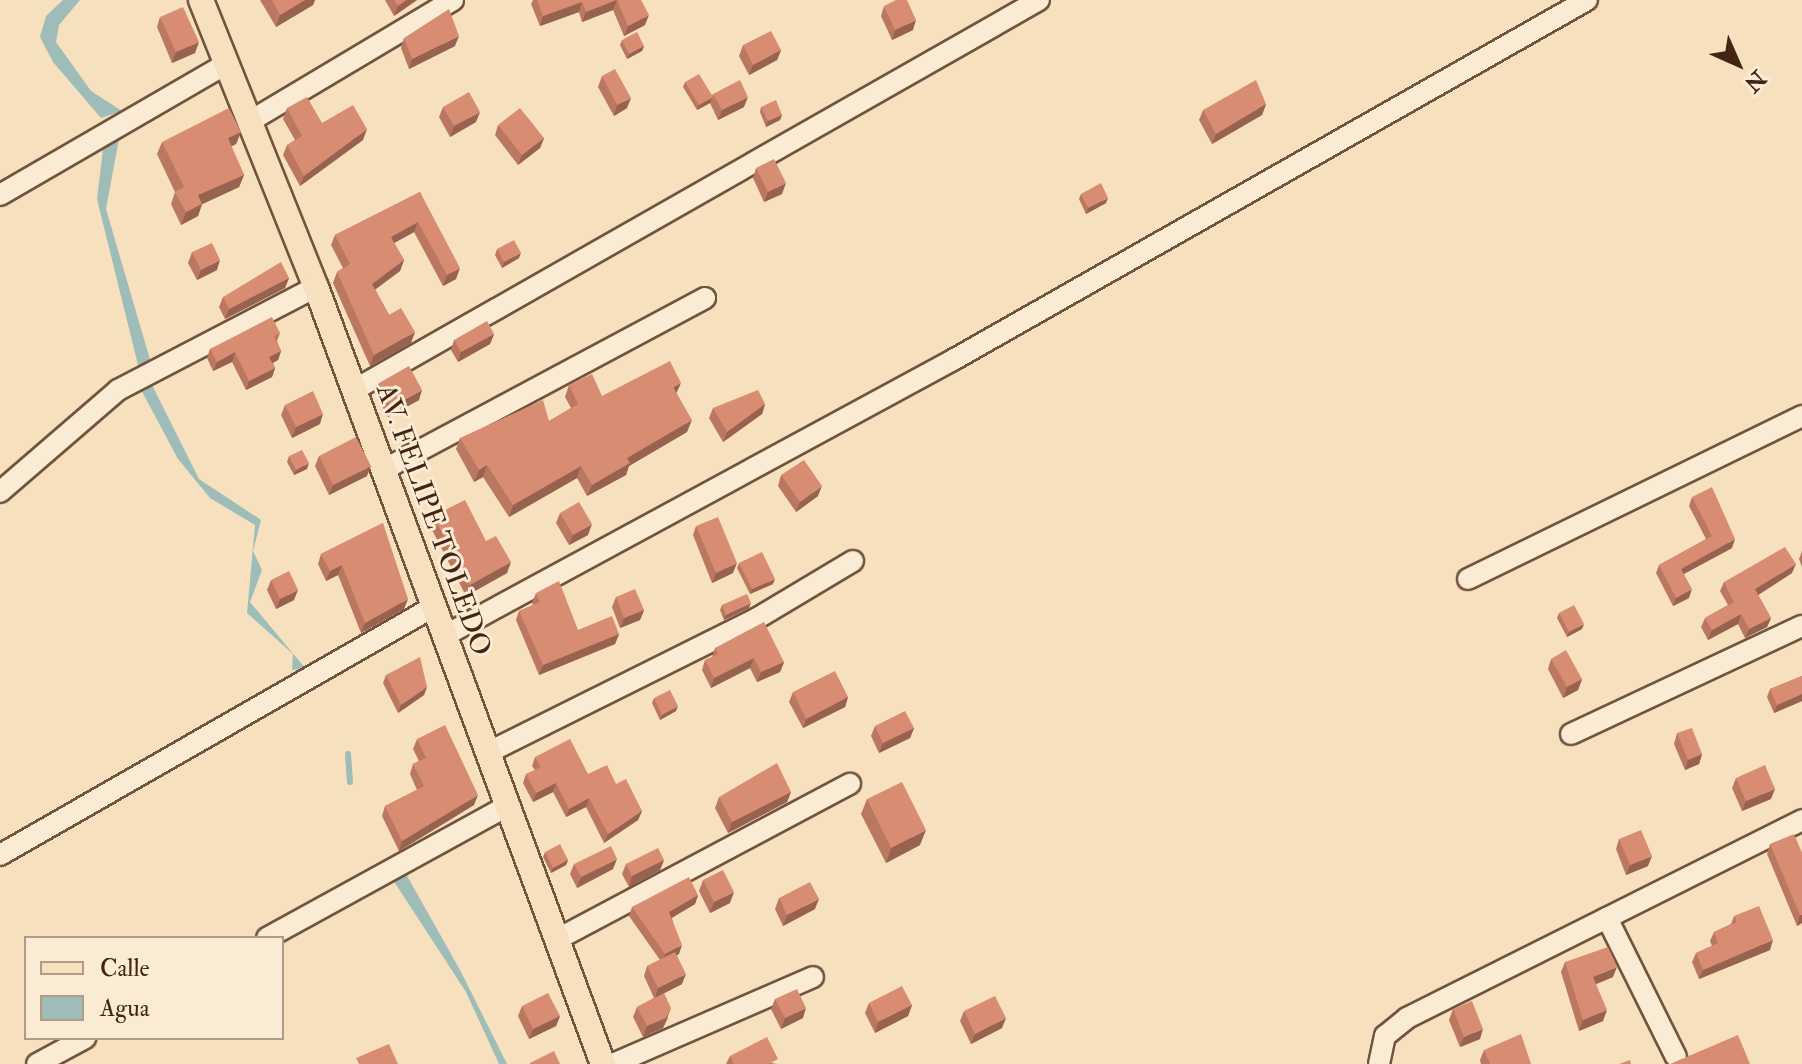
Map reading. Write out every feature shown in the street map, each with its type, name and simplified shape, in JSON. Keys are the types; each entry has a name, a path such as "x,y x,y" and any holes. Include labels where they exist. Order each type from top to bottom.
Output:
{"main road":[{"name":"AV. FELIPE TOLEDO","path":"201,0 252,120 316,287 603,1064"}],"street":[{"path":"252,120 453,0"},
{"path":"354,390 1039,0"},
{"path":"444,636 1546,26 1587,0"},
{"path":"0,195 228,63"},
{"path":"0,492 118,390 316,287"},
{"path":"383,470 705,298"},
{"path":"1468,579 1802,416"},
{"path":"487,753 756,619 853,561"},
{"path":"0,855 433,607"},
{"path":"1571,734 1802,626"},
{"path":"556,940 850,784"},
{"path":"271,936 507,806"},
{"path":"1379,1064 1385,1036 1407,1018 1802,820"},
{"path":"1607,918 1676,1057"},
{"path":"613,1064 813,977"},
{"path":"37,1064 81,1040"}],"water":[{"path":"63,0 80,0 59,25 56,42 91,91 122,111 101,118 53,62 40,37 46,16"},
{"path":"120,133 106,209 151,363 139,369 97,199 104,141"},
{"path":"150,381 199,479 261,520 253,551 262,570 250,602 305,668 292,670 293,654 247,613 255,525 210,498 178,459 139,386"},
{"path":"406,874 460,970 507,1064 499,1064 466,992 393,880"}],"building":[{"path":"272,0 305,0 280,15"},
{"path":"537,0 616,0 586,12 582,2 543,16"},
{"path":"617,0 641,0 649,15 628,26"},
{"path":"896,0 907,0 916,20 895,30 884,6"},
{"path":"183,7 199,42 176,52 160,17"},
{"path":"449,9 459,36 412,59 404,38"},
{"path":"771,31 781,50 753,65 743,45"},
{"path":"637,32 644,46 629,54 622,40"},
{"path":"615,69 631,98 617,105 602,76"},
{"path":"699,74 713,97 699,105 685,82"},
{"path":"740,80 748,97 722,110 713,94"},
{"path":"1256,80 1266,104 1216,134 1203,110"},
{"path":"469,92 480,112 454,126 443,107"},
{"path":"307,97 322,123 353,105 367,129 304,176 287,145 302,136 287,108"},
{"path":"776,100 782,115 768,121 761,107"},
{"path":"229,108 241,132 228,138 244,175 198,195 202,204 186,212 175,192 184,187 162,142"},
{"path":"520,108 544,138 522,155 498,125"},
{"path":"774,159 786,183 768,192 756,168"},
{"path":"1101,183 1108,198 1088,208 1081,194"},
{"path":"420,192 460,268 447,275 418,222 391,237 404,260 372,284 389,315 401,308 415,332 374,355 337,272 350,264 335,235"},
{"path":"514,240 521,253 504,262 497,249"},
{"path":"212,243 220,260 201,270 192,252"},
{"path":"281,262 289,278 229,309 223,297"},
{"path":"272,317 280,333 274,336 281,351 269,357 275,368 249,381 235,352 217,362 210,349"},
{"path":"487,321 494,334 461,352 454,340"},
{"path":"670,361 681,383 673,387 692,420 627,458 630,463 592,485 581,466 513,505 487,465 479,470 460,438 543,400 549,421 578,404 569,385 592,374 602,396"},
{"path":"409,366 422,390 392,407 379,383"},
{"path":"758,390 765,404 727,432 713,408"},
{"path":"313,391 323,414 296,427 285,405"},
{"path":"356,437 371,466 333,485 319,456"},
{"path":"302,450 309,463 296,470 289,456"},
{"path":"804,460 822,486 800,502 781,475"},
{"path":"1712,487 1735,539 1681,569 1692,589 1676,598 1659,565 1712,536 1692,497"},
{"path":"465,500 486,541 496,536 511,562 470,585 433,516"},
{"path":"579,502 592,524 573,535 560,513"},
{"path":"718,517 737,563 716,573 696,526"},
{"path":"383,523 408,599 365,623 342,565 330,571 321,554"},
{"path":"1785,547 1796,564 1755,589 1771,618 1749,629 1741,614 1712,630 1705,618 1734,602 1724,582"},
{"path":"762,552 775,579 752,589 739,563"},
{"path":"289,571 298,590 280,599 271,580"},
{"path":"559,581 578,630 612,616 619,634 543,665 519,611 540,602 536,593"},
{"path":"635,589 644,610 624,618 616,597"},
{"path":"747,594 751,603 726,615 722,605"},
{"path":"1574,605 1584,624 1569,632 1559,613"},
{"path":"764,622 784,662 761,672 754,658 714,678 705,660 718,654 715,648"},
{"path":"1566,650 1582,679 1567,687 1551,659"},
{"path":"420,657 427,687 401,705 386,675"},
{"path":"835,671 848,697 806,719 793,692"},
{"path":"1802,676 1802,694 1777,705 1770,689"},
{"path":"670,690 678,706 662,715 654,698"},
{"path":"905,711 914,728 883,743 875,726"},
{"path":"445,725 478,795 402,841 385,806 424,786 413,764 426,758 417,739"},
{"path":"1692,728 1702,754 1688,760 1677,733"},
{"path":"570,739 588,774 607,765 616,784 626,779 642,811 608,834 589,798 569,809 556,783 536,793 526,774 541,767 535,757"},
{"path":"777,763 791,792 732,822 719,797"},
{"path":"1765,765 1775,789 1746,801 1736,778"},
{"path":"902,782 926,830 891,848 867,799"},
{"path":"1641,830 1652,856 1630,865 1619,839"},
{"path":"1794,834 1802,853 1802,915 1770,844"},
{"path":"560,844 568,860 553,868 545,852"},
{"path":"611,846 617,859 581,877 574,864"},
{"path":"658,848 664,860 632,876 626,864"},
{"path":"723,870 734,892 714,902 703,880"},
{"path":"689,877 698,895 669,912 682,945 665,954 632,907"},
{"path":"810,882 819,899 787,915 779,898"},
{"path":"1759,906 1773,940 1703,970 1696,953 1718,943 1714,932 1737,922 1734,916"},
{"path":"1608,947 1617,967 1593,977 1607,1010 1583,1020 1565,962"},
{"path":"675,952 686,974 658,988 647,966"},
{"path":"902,986 912,1005 878,1022 869,1003"},
{"path":"797,989 806,1008 785,1018 775,999"},
{"path":"548,993 560,1016 533,1029 522,1006"},
{"path":"664,993 671,1008 666,1018 647,1026 637,1007"},
{"path":"995,996 1006,1018 975,1034 964,1011"},
{"path":"1472,1001 1483,1029 1464,1037 1453,1009"},
{"path":"1521,1034 1531,1064 1490,1064 1484,1050"},
{"path":"1738,1035 1750,1064 1670,1064"},
{"path":"767,1037 778,1059 769,1064 734,1064 730,1056"},
{"path":"389,1044 398,1064 359,1064 356,1058"},
{"path":"554,1051 560,1064 530,1064 530,1063"}],"waterway":[{"path":"348,754 350,782"}]}
